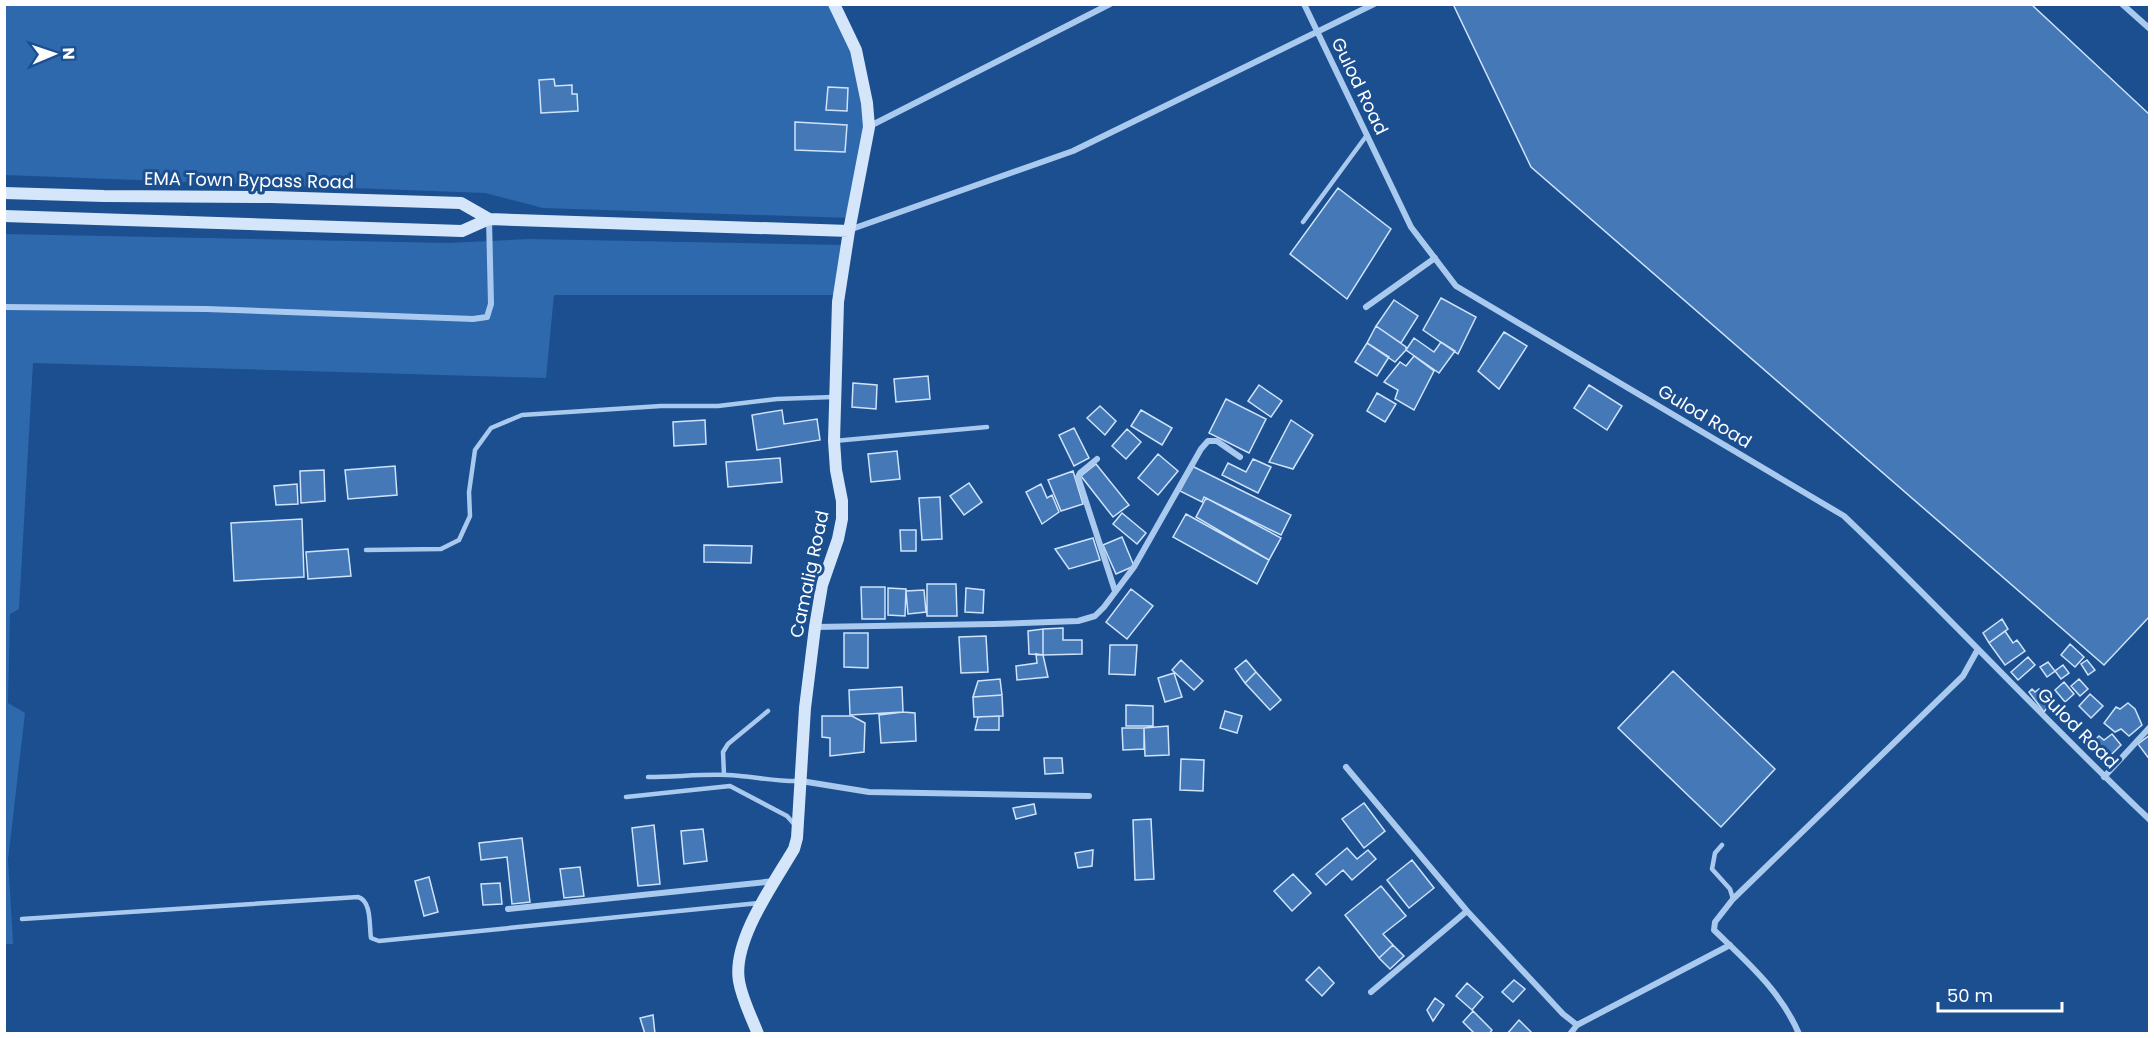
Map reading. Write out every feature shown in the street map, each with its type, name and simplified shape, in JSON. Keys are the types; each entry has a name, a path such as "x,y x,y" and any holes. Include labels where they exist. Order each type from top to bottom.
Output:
{"street":[{"name":"Camalig Road","path":"758,1034 743,998 738,979 738,961 743,939 794,849 798,828 805,708 814,627 822,585 838,539 842,519 842,501 836,470 834,441 838,302 869,127 867,103 856,50 834,4"},
{"path":"869,127 1110,4"},
{"name":"Gulod Road","path":"1304,4 1411,226 1456,286 1844,516 1894,563 2104,777 2150,820"},
{"path":"849,231 1073,151 1374,4"},
{"path":"2122,4 2150,29"},
{"name":"EMA Town Bypass Road","path":"4,193 271,197 461,203 489,219"},
{"name":"EMA Town Bypass Road","path":"4,216 462,231 489,219 849,231"},
{"path":"4,307 206,309 473,319 487,317 491,304 489,219"},
{"path":"1366,307 1435,258"},
{"path":"814,627 1078,621 1095,616 1134,567 1201,449 1208,441 1217,441 1240,457"},
{"path":"1097,459 1078,477 1115,591"},
{"path":"1798,1034 1778,994 1714,930 1715,922 1733,899 1963,676 1978,649"},
{"path":"2104,777 2150,727"},
{"path":"1346,767 1467,911 1563,1014 1577,1025"},
{"path":"801,781 869,792 1089,796"},
{"path":"508,909 776,881"},
{"path":"1371,992 1467,911"},
{"path":"1570,1034 1577,1025 1730,945"}],"lane":[{"path":"1303,222 1367,135"},
{"path":"366,550 441,549 459,540 470,516 469,492 475,450 491,428 522,415 662,406 718,406 777,399 834,397"},
{"path":"834,441 987,427"},
{"path":"724,775 723,752 729,744 768,711"},
{"path":"648,777 724,775 758,776 785,782 801,781"},
{"path":"626,797 730,786 787,816 798,828"},
{"path":"1722,845 1715,853 1712,869 1730,889 1733,899"},
{"path":"22,919 358,897 363,898 367,904 371,938 379,941 763,903"}],"shaded area":[{"path":"5,5 834,5 846,27 867,103 851,218 543,208 485,193 5,175"},
{"path":"4,234 449,243 529,239 847,245 840,295 554,295 546,378 33,363 19,609 10,614 8,703 25,713 8,860 13,944 5,944"}],"building":[{"path":"1453,4 2031,4 2150,115 2150,616 2104,665 1531,167"},
{"path":"554,79 555,86 572,85 572,94 577,94 578,111 541,113 539,80"},
{"path":"828,87 848,88 847,111 826,110"},
{"path":"795,122 847,125 845,152 795,150"},
{"path":"1338,188 1391,229 1347,299 1290,254"},
{"path":"1441,298 1476,317 1458,354 1423,330"},
{"path":"1394,300 1418,316 1401,343 1376,326"},
{"path":"1376,326 1406,347 1395,362 1367,343"},
{"path":"1504,332 1527,346 1499,389 1478,371"},
{"path":"1414,338 1434,352 1441,342 1455,351 1439,373 1406,350"},
{"path":"1367,343 1389,357 1377,376 1355,362"},
{"path":"1414,356 1434,371 1414,410 1395,399 1398,390 1384,382 1400,362 1406,366"},
{"path":"928,376 930,399 896,402 894,379"},
{"path":"853,383 877,385 876,409 852,407"},
{"path":"1259,385 1282,401 1271,417 1248,401"},
{"path":"1589,385 1622,406 1607,430 1574,408"},
{"path":"1377,393 1396,404 1385,422 1367,411"},
{"path":"1226,399 1266,419 1249,453 1209,433"},
{"path":"1100,406 1116,421 1105,435 1087,418"},
{"path":"782,410 784,424 817,419 820,440 757,450 752,415"},
{"path":"1141,410 1172,428 1162,445 1131,426"},
{"path":"705,420 706,444 674,446 673,422"},
{"path":"1291,420 1313,435 1293,469 1269,462"},
{"path":"1074,428 1089,458 1074,466 1059,435"},
{"path":"1127,429 1141,442 1126,459 1112,446"},
{"path":"897,451 900,479 871,482 868,454"},
{"path":"1158,454 1178,471 1158,495 1138,478"},
{"path":"780,458 782,482 728,487 726,462"},
{"path":"1253,459 1271,467 1258,493 1222,475 1228,463 1246,472"},
{"path":"1096,464 1129,505 1113,517 1081,476"},
{"path":"395,466 397,495 348,499 345,470"},
{"path":"1192,466 1291,515 1281,535 1204,497 1202,502 1180,491"},
{"path":"324,470 325,501 301,503 300,471"},
{"path":"1073,471 1083,504 1061,511 1048,480"},
{"path":"969,483 982,502 964,515 950,496"},
{"path":"297,484 298,504 276,505 274,486"},
{"path":"1041,484 1047,498 1052,495 1059,512 1042,524 1026,492"},
{"path":"940,497 942,539 922,540 919,498"},
{"path":"1206,498 1281,538 1269,560 1196,517"},
{"path":"1122,513 1146,533 1137,544 1113,524"},
{"path":"1186,514 1269,560 1257,584 1173,537"},
{"path":"302,519 304,577 234,581 231,523"},
{"path":"900,530 916,530 916,551 901,551"},
{"path":"1122,537 1134,566 1116,574 1103,545"},
{"path":"1093,538 1100,560 1069,569 1055,549"},
{"path":"704,545 752,546 751,563 704,562"},
{"path":"348,549 351,576 308,579 306,552"},
{"path":"927,584 956,584 957,616 927,616"},
{"path":"861,587 885,587 885,619 862,619"},
{"path":"888,588 906,589 905,616 888,615"},
{"path":"966,588 984,590 983,613 965,612"},
{"path":"1131,589 1153,606 1127,639 1106,622"},
{"path":"924,590 926,612 908,614 906,591"},
{"path":"2002,619 2008,629 1989,643 1983,633"},
{"path":"1063,628 1063,640 1082,640 1082,654 1043,655 1043,629"},
{"path":"1043,629 1043,655 1029,654 1028,631"},
{"path":"2005,631 2013,643 2017,640 2025,651 2005,665 1989,643"},
{"path":"844,633 868,633 868,668 844,667"},
{"path":"986,636 988,672 961,673 959,637"},
{"path":"2070,644 2084,657 2075,667 2061,655"},
{"path":"1110,645 1137,645 1135,675 1109,674"},
{"path":"1036,654 1043,655 1048,677 1017,680 1016,666 1037,663"},
{"path":"2028,657 2035,665 2018,680 2011,672"},
{"path":"1181,660 1203,681 1194,690 1172,670"},
{"path":"1246,660 1256,672 1245,683 1235,669"},
{"path":"2087,660 2095,670 2088,675 2081,664"},
{"path":"2048,662 2055,671 2047,677 2040,667"},
{"path":"2063,665 2069,673 2061,679 2055,671"},
{"path":"1673,671 1775,769 1721,827 1618,728"},
{"path":"1256,672 1281,700 1270,710 1245,683"},
{"path":"1174,673 1182,697 1165,702 1158,678"},
{"path":"1000,679 1002,695 973,697 978,681"},
{"path":"2079,679 2088,689 2080,696 2071,686"},
{"path":"2064,682 2074,694 2065,702 2055,690"},
{"path":"902,687 903,712 850,715 849,690"},
{"path":"2032,689 2035,692 2039,689 2052,701 2044,712 2029,692"},
{"path":"2090,694 2103,706 2091,718 2079,706"},
{"path":"1002,695 1003,716 974,717 973,697"},
{"path":"2128,703 2135,709 2142,725 2129,736 2121,729 2115,732 2104,723 2116,707 2120,709"},
{"path":"1126,705 1153,706 1153,726 1126,726"},
{"path":"1225,711 1242,716 1237,733 1220,728"},
{"path":"915,713 916,741 881,743 879,715"},
{"path":"822,716 852,716 865,723 864,752 830,756 830,738 822,737"},
{"path":"999,716 999,730 975,730 978,717"},
{"path":"1168,726 1169,755 1145,756 1144,728"},
{"path":"1122,728 1144,728 1144,749 1123,750"},
{"path":"2112,734 2121,745 2108,758 2092,743 2099,736 2104,740"},
{"path":"2150,735 2150,760 2138,744"},
{"path":"1044,758 1062,758 1063,773 1045,774"},
{"path":"1181,759 1204,760 1203,791 1180,790"},
{"path":"1364,803 1385,831 1364,848 1342,819"},
{"path":"1034,804 1036,814 1016,819 1013,808"},
{"path":"1151,819 1154,879 1135,880 1133,820"},
{"path":"654,825 660,884 638,886 632,828"},
{"path":"703,829 707,861 684,864 681,831"},
{"path":"522,838 530,902 512,904 507,857 481,860 479,843"},
{"path":"1347,848 1357,859 1368,850 1376,859 1352,880 1343,870 1326,885 1316,874"},
{"path":"1093,850 1092,866 1078,868 1075,853"},
{"path":"1412,860 1434,888 1409,908 1387,880"},
{"path":"580,867 584,896 564,898 560,869"},
{"path":"1293,874 1311,893 1292,911 1274,891"},
{"path":"429,877 438,912 424,916 415,881"},
{"path":"500,883 502,904 483,905 481,884"},
{"path":"1381,886 1406,916 1383,934 1393,945 1379,958 1345,915"},
{"path":"1393,945 1404,956 1390,969 1379,958"},
{"path":"1319,967 1334,983 1322,996 1306,980"},
{"path":"1514,980 1525,989 1513,1002 1502,992"},
{"path":"1467,983 1483,997 1472,1010 1456,996"},
{"path":"1435,998 1444,1005 1433,1021 1427,1010"},
{"path":"1473,1011 1492,1030 1489,1034 1475,1034 1463,1022"},
{"path":"653,1015 655,1034 645,1034 640,1018"},
{"path":"1519,1020 1533,1034 1507,1034"}]}
